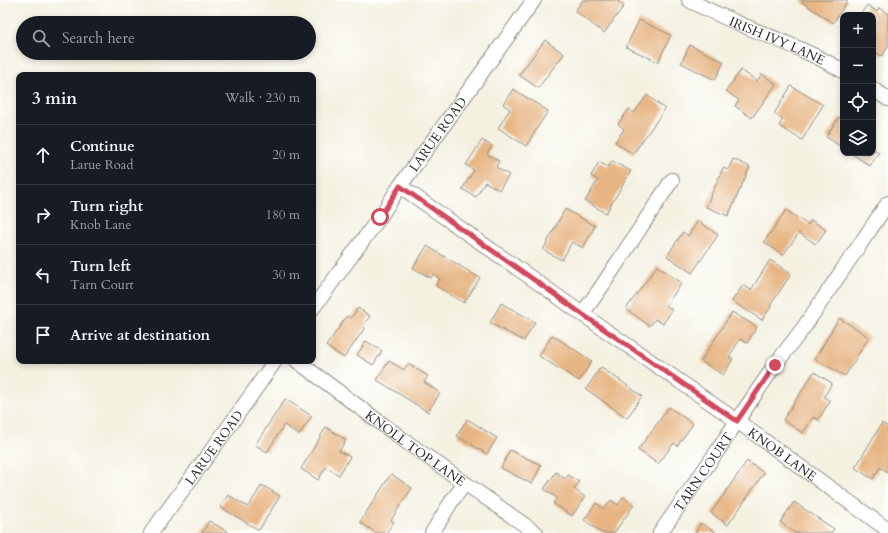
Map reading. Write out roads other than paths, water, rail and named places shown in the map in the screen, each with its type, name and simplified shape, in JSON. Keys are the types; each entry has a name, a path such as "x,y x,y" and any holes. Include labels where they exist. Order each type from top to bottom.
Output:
{"street":[{"name":"LARUE ROAD","path":"316,304 380,217 400,186 534,0"},
{"name":"IRISH IVY LANE","path":"689,0 709,11 791,45 840,69"},
{"path":"876,91 888,99"},
{"path":"582,314 672,180"},
{"name":"KNOB LANE","path":"400,186 737,421 888,530"},
{"name":"TARN COURT","path":"660,533 702,474 775,365 804,327 888,203"},
{"name":"LARUE ROAD","path":"151,533 273,364"},
{"name":"KNOLL TOP LANE","path":"302,364 465,484 536,533"},
{"path":"432,533 452,499 465,484"}]}
